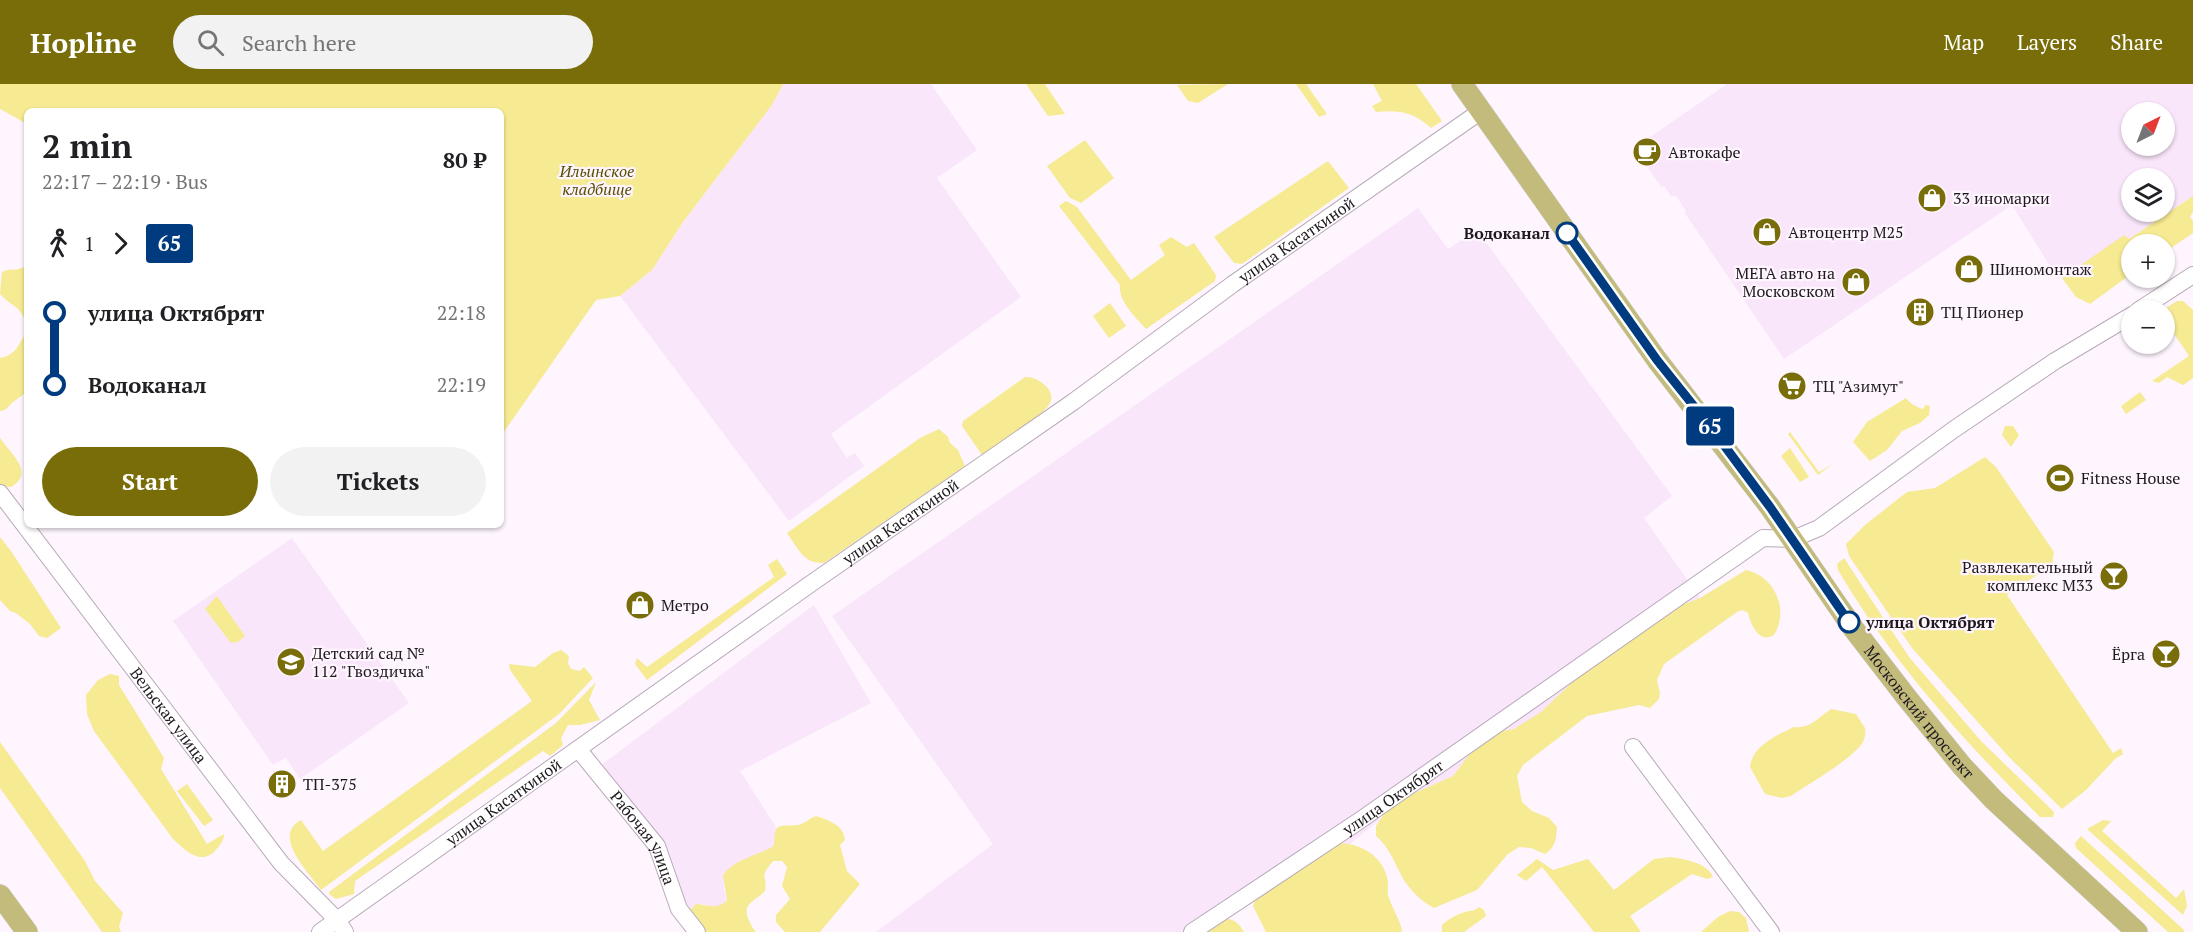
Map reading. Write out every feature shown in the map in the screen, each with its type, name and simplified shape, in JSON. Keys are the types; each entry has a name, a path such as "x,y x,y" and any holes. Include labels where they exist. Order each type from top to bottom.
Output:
{"main road":[{"name":"Московский проспект","path":"1462,84 1657,360 1709,425 1793,539 1853,628 1962,766 2029,834 2137,932"},
{"path":"0,895 27,932"}],"street":[{"name":"улица Касаткиной","path":"320,932 341,926 578,749 1064,409 1233,285 1481,111"},
{"path":"2154,300 2193,275"},
{"name":"улица Октябрят","path":"1192,932 1359,821 1763,538 1793,539 1819,528 1972,417 2055,361 2121,322"},
{"name":"Вельская улица","path":"0,493 24,525"},
{"name":"Вельская улица","path":"27,528 281,863 341,926"},
{"path":"1634,747 1771,932"},
{"name":"Рабочая улица","path":"578,749 657,846 679,909 697,932"}],"shaded area":[{"path":"783,84 931,84 977,150 937,178 1021,297 831,434 847,458 855,453 864,466 789,521 620,296 652,270 683,222 772,105"},
{"path":"1727,84 2193,84 2193,196 2175,208 2175,168 2121,168 2121,222 2154,222 2136,234 2121,234 2121,244 2058,279 2012,205 1784,359 1684,212 1686,211 1676,196 1671,196 1664,186 1661,187 1634,148"},
{"path":"1418,208 1448,249 1477,230 1672,496 1644,518 1700,598 1679,606 1583,672 1541,712 1524,724 1488,739 1468,756 1453,776 1399,800 1349,845 1343,843 1286,880 1196,932 876,932 993,844 832,616"},
{"name":"Детский сад № 112 \"Гвоздичка\"","path":"292,538 409,703 300,779 286,758 273,765 173,621"},
{"path":"814,605 871,703 740,771 776,827 774,845 770,849 740,861 725,873 724,889 727,900 720,907 700,904 694,905 690,910 681,907 662,842 600,766"}],"green space":[{"name":"Ильинское кладбище","path":"0,84 783,84 772,105 683,222 652,270 620,296 596,300 504,432 504,108 24,108 24,122 0,109"},
{"path":"1026,84 1045,84 1065,114 1048,116"},
{"path":"1228,84 1198,103 1188,101 1177,85"},
{"path":"1296,84 1306,84 1327,114 1319,117"},
{"path":"1373,84 1416,84 1442,121 1431,128 1418,118 1406,113 1376,112 1372,106 1382,101"},
{"path":"1085,140 1114,178 1081,203 1070,198 1047,166"},
{"path":"1328,161 1349,188 1242,264 1234,263 1214,237"},
{"path":"2193,196 2193,212 2190,217 2193,221 2193,233 2175,245 2175,234 2136,234 2154,222 2175,222 2175,208"},
{"path":"1066,201 1077,207 1131,280 1165,255 1159,245 1171,237 1187,247 1194,243 1216,275 1215,281 1146,329 1125,303 1120,285 1059,206"},
{"path":"2121,237 2121,281 2090,304 2076,297 2062,278"},
{"path":"24,266 24,317 0,294 2,272"},
{"path":"2183,301 2193,310 2193,378 2183,385 2167,377 2159,383 2152,381 2189,356 2175,335 2175,302"},
{"path":"1110,303 1126,326 1109,338 1093,316"},
{"path":"24,336 24,394 5,410 0,411 0,358 10,354"},
{"path":"1025,377 1036,379 1046,386 1051,394 1050,403 1030,423 982,455 962,426 963,421"},
{"path":"2140,392 2146,400 2126,414 2121,406"},
{"path":"1906,398 1913,405 1923,409 1926,405 1930,406 1929,415 1920,423 1902,431 1887,450 1870,461 1853,442 1867,422"},
{"path":"2005,426 2013,426 2019,435 2011,447 2002,435"},
{"path":"939,429 958,450 965,466 824,563 811,561 802,554 787,533 920,438"},
{"path":"1790,432 1819,472 1833,464 1818,475 1788,434"},
{"path":"0,438 21,469 21,476 11,487 0,486"},
{"path":"1790,448 1809,477 1800,482 1781,456"},
{"path":"1985,457 1996,467 2054,552 2052,565 2007,595 2113,753 2121,748 2123,754 2115,759 2086,790 2062,809 2008,756 1912,648 1849,556 1846,544 1865,525 1907,492 1935,488"},
{"path":"0,537 61,628 47,638 39,636 30,624 10,611 0,600"},
{"path":"1844,558 1909,657 1981,741 2054,812 2053,817 2040,817 1984,760 1931,700 1882,637 1838,570 1837,564"},
{"path":"777,559 787,574 647,680 635,664 637,658 647,667 774,577 768,565"},
{"path":"1746,570 1764,579 1776,595 1780,605 1780,615 1779,625 1774,635 1764,637 1760,635 1751,623 1748,613 1742,610 1737,612 1664,664 1657,680 1659,699 1650,708 1639,705 1587,716 1523,765 1517,776 1522,802 1532,811 1549,818 1557,827 1553,846 1545,854 1531,848 1519,847 1508,854 1477,890 1434,908 1414,893 1387,848 1376,836 1376,826 1387,809 1399,800 1453,776 1471,752 1488,739 1503,731 1514,729 1541,712 1583,672 1679,606 1700,598"},
{"path":"217,596 245,636 238,642 231,643 205,609"},
{"path":"561,650 569,656 568,663 571,669 580,671 584,667 593,678 559,714 321,890 295,855 290,835 293,827 301,820 323,851 532,701 510,670 509,664 535,667 553,653"},
{"path":"110,674 119,676 119,685 164,758 161,769 207,844 224,834 220,845 209,855 198,857 193,855 173,839 94,731 87,714 86,695 98,680"},
{"path":"596,682 589,700 600,720 580,725 568,725 561,738 563,745 550,756 543,751 355,881 354,894 336,899 329,894 556,723"},
{"path":"1831,709 1856,714 1865,728 1863,742 1850,756 1791,796 1782,798 1765,794 1750,767 1755,753 1766,742 1794,727 1810,724"},
{"path":"0,742 85,861 95,881 123,913 119,927 121,932 102,932 0,788"},
{"path":"187,784 213,820 204,826 177,791"},
{"path":"816,816 835,824 842,830 845,840 840,845 847,871 860,884 820,932 785,932 776,922 776,915 790,899 782,886 787,867 782,861 773,861 765,874 765,891 747,909 748,918 756,932 705,932 691,915 690,910 696,904 717,906 727,900 723,875 739,861 772,847 778,827 800,824"},
{"path":"2103,820 2111,821 2102,831 2176,898 2184,889 2187,906 2183,915 2087,829"},
{"path":"2081,836 2184,932 2168,932 2076,848 2075,843"},
{"path":"1337,843 1353,845 1368,851 1380,862 1387,877 1388,895 1401,925 1401,932 1266,932 1253,906 1256,896 1286,880 1298,869"},
{"path":"1671,857 1701,865 1713,877 1707,879 1692,874 1630,916 1641,932 1594,932 1542,867 1526,881 1517,875 1537,859 1553,870 1588,859 1614,890 1654,859"},
{"path":"1479,907 1484,910 1486,916 1464,932 1442,932 1442,925 1449,919"},
{"path":"1730,911 1739,912 1746,918 1749,932 1701,932 1718,917"},
{"path":"1226,919 1236,922 1244,932 1196,932"}],"bus line":[{"name":"65","path":"1567,233 1657,360 1770,507 1849,622"}],"place":[{"name":"Автокафе","path":"1647,152"},
{"name":"33 иномарки","path":"1932,198"},
{"name":"Автоцентр М25","path":"1767,232"},
{"name":"Водоканал","path":"1567,233"},
{"name":"Шиномонтаж","path":"1969,269"},
{"name":"МЕГА авто на Московском","path":"1856,282"},
{"name":"ТЦ Пионер","path":"1920,312"},
{"name":"ТЦ \"Азимут\"","path":"1792,386"},
{"name":"Fitness House","path":"2060,478"},
{"name":"Развлекательный комплекс М33","path":"2114,576"},
{"name":"Метро","path":"640,605"},
{"name":"улица Октябрят","path":"1849,622"},
{"name":"Ёрга","path":"2166,654"},
{"name":"Детский сад № 112 \"Гвоздичка\"","path":"291,662"},
{"name":"ТП-375","path":"282,784"}]}
